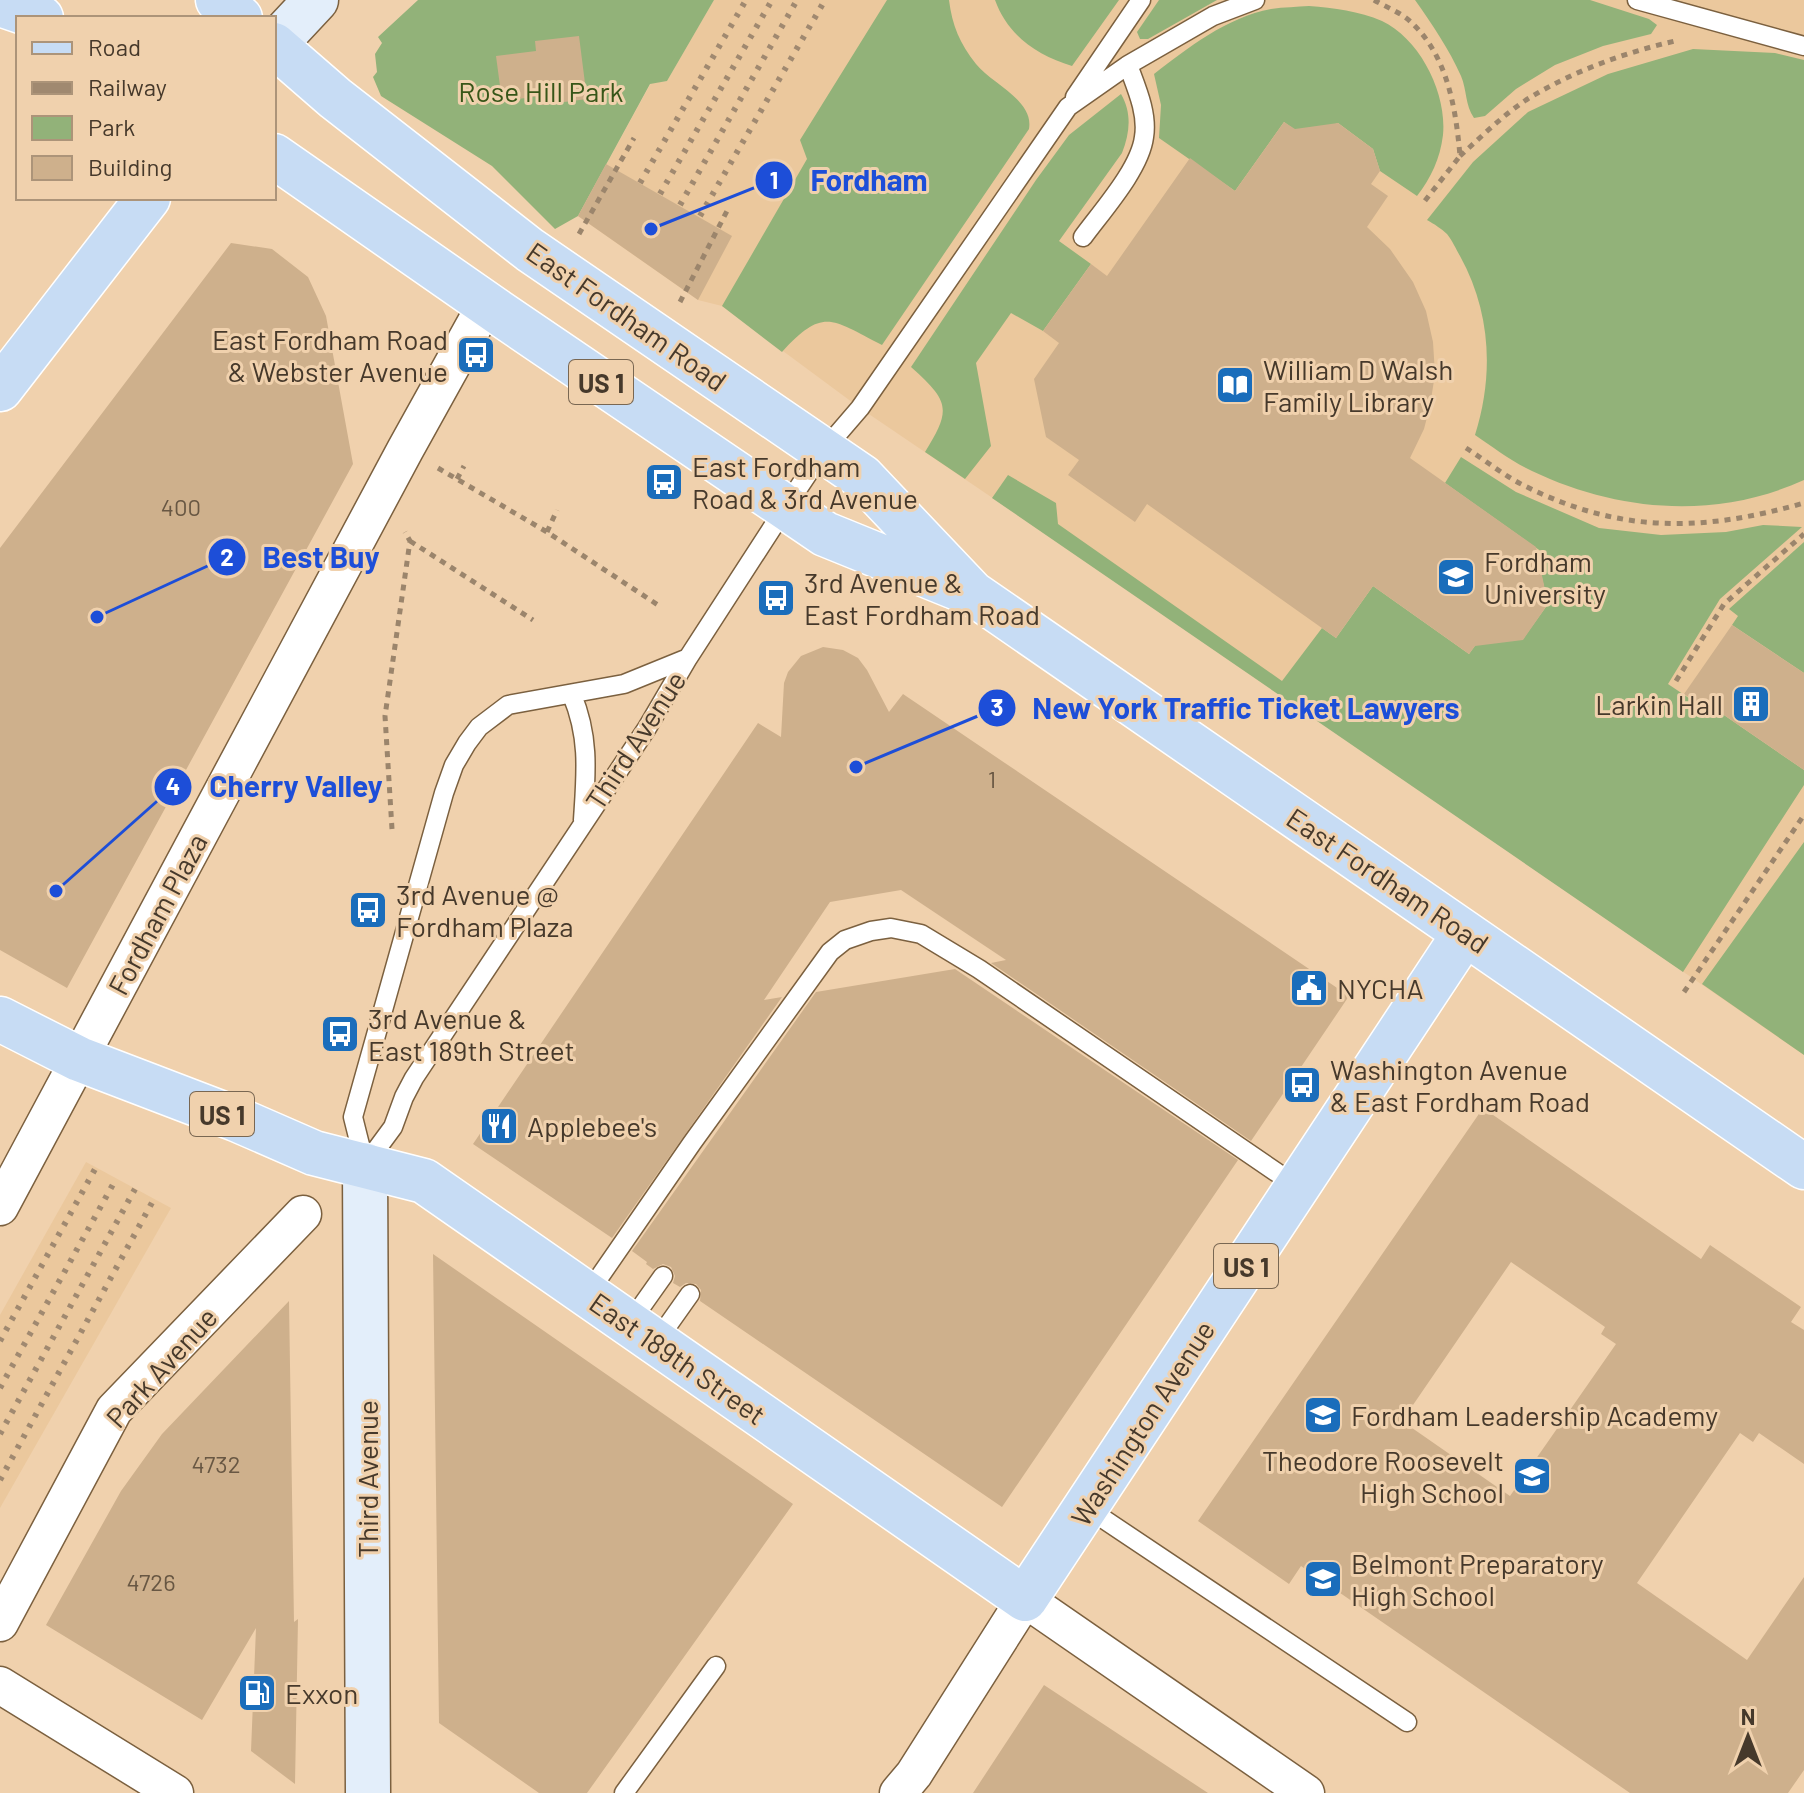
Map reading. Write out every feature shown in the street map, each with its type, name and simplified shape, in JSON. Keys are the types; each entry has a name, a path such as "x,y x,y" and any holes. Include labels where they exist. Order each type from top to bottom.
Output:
{"main road":[{"path":"218,0 238,16"},
{"path":"276,43 316,0"},
{"path":"0,4 35,16"},
{"name":"East Fordham Road","path":"276,47 335,98 530,250 862,477 972,593 1804,1167"},
{"name":"East Fordham Road","path":"276,157 825,534 972,593"},
{"path":"0,389 146,200"},
{"name":"Washington Avenue","path":"1025,1599 1465,933"},
{"name":"East 189th Street","path":"0,1019 79,1059 236,1119 314,1153 424,1181 1025,1599"},
{"name":"Third Avenue","path":"365,1165 368,1793"}],"street":[{"name":"Fordham Plaza","path":"79,1059 486,304"},
{"path":"0,1207 79,1059"},
{"name":"Park Avenue","path":"0,1623 114,1410 303,1214"},
{"name":"Washington Avenue","path":"898,1793 914,1774 1025,1599"},
{"name":"East 189th Street","path":"1025,1599 1306,1793"},
{"path":"0,1685 175,1793"}],"lane":[{"name":"Third Avenue","path":"365,1165 393,1127 414,1078 647,728 688,658 785,508 823,451 860,408 1141,0"},
{"path":"1068,107 1128,65 1213,16 1255,0"},
{"path":"1637,0 1804,46"},
{"path":"1083,237 1135,164 1144,138 1139,95 1128,65"},
{"name":"Third Avenue","path":"365,1165 353,1117 454,765 479,727 508,705 624,684 688,658"},
{"name":"Third Avenue","path":"572,695 585,738 582,822"},
{"path":"587,1295 700,1131 821,964 845,940 871,931 891,928 921,934 992,978 1298,1187"},
{"path":"642,1333 663,1276"},
{"path":"642,1333 690,1294"},
{"path":"1087,1508 1407,1722"},
{"path":"624,1793 716,1666"}],"path":[{"path":"1374,0 1412,22 1436,56 1455,104 1460,156"},
{"path":"1424,202 1460,156 1527,100 1611,60 1690,37"},
{"path":"579,234 634,138"},
{"path":"680,302 728,209"},
{"path":"1466,448 1523,485 1605,517 1662,525 1724,522 1804,503"},
{"path":"464,466 457,479 547,532 661,607"},
{"path":"384,489 410,541 533,620"},
{"path":"547,532 557,510"},
{"path":"1676,681 1724,604 1804,534"},
{"path":"392,829 385,716 410,541"},
{"path":"1684,992 1804,815"}],"shaded area":[{"name":"Fordham University","path":"714,0 1804,0 1804,1055 860,408 722,306 698,300 578,216 651,83 667,81"},
{"path":"86,1162 171,1208 0,1508 0,1315"}],"green space":[{"name":"Rose Hill Park","path":"418,0 714,0 667,81 650,84 578,216 555,229 492,166 381,96 373,77 377,72 375,54 382,43 378,37"},
{"path":"887,0 949,0 952,18 965,49 983,71 1019,101 1029,119 1029,129 882,345 829,322 808,328 782,352 722,306 807,159 800,140"},
{"path":"995,0 1119,0 1072,66 1047,56 1025,42 1008,24"},
{"path":"1159,0 1217,0 1148,39 1140,39 1137,32"},
{"path":"1415,0 1590,0 1649,19 1657,25 1651,34 1603,46 1555,65 1516,89 1485,116 1474,118 1456,66"},
{"path":"1309,6 1346,10 1382,21 1408,40 1428,69 1440,102 1443,135 1434,168 1417,196 1380,171 1373,149 1338,123 1303,136 1284,122 1235,191 1159,138 1161,105 1154,74 1209,35 1239,19 1271,9"},
{"path":"1693,49 1775,53 1804,60 1804,480 1771,493 1736,501 1702,506 1667,506 1598,495 1565,485 1510,459 1475,435 1487,367 1483,321 1470,277 1454,245 1445,232 1427,220 1473,162 1528,112 1608,74"},
{"path":"1121,94 1129,123 1122,153 1059,241 1091,264 1043,331 1011,313 976,363 991,446 965,479 925,452 940,425 942,406 933,389 911,367 1069,135"},
{"path":"1461,457 1516,492 1599,528 1661,535 1726,532 1763,525 1802,527 1720,599 1668,684 1717,717 1721,713 1804,770 1804,785 1683,972 992,498 1008,475 1056,503 1058,524 1282,681 1322,628 1336,638 1373,586 1469,654 1482,636 1523,639 1548,604 1542,578 1530,569 1542,552 1445,483"},
{"path":"1804,542 1804,673 1732,625 1738,616 1729,609"},
{"path":"1804,842 1804,1055 1702,984"}],"building":[{"path":"579,36 587,99 542,105 541,96 502,101 496,56 536,51 535,41"},
{"name":"William D Walsh Family Library","path":"1284,122 1295,129 1338,123 1373,149 1380,171 1371,184 1388,196 1367,227 1390,249 1413,282 1426,311 1433,342 1435,374 1430,406 1424,429 1410,458 1536,547 1548,604 1523,640 1475,646 1469,654 1373,586 1336,638 1147,504 1135,522 1068,475 1079,460 1046,437 1034,379 1059,343 1043,331 1091,264 1107,276 1190,158 1235,191"},
{"path":"606,164 732,236 698,300 578,216"},
{"path":"231,243 272,249 308,277 326,316 353,464 67,988 0,950 0,548"},
{"name":"Larkin Hall","path":"1732,625 1804,673 1804,770 1721,713 1718,717 1684,694"},
{"path":"823,647 843,650 858,658 889,712 903,694 1349,996 1251,1141 991,963 1006,960 901,890 830,902 764,1000 782,997 612,1238 473,1144 758,723 781,737 784,683 788,672 801,656"},
{"path":"955,969 1238,1160 1002,1507 700,1301 701,1290 696,1284 686,1283 680,1287 673,1283 675,1276 671,1267 663,1264 653,1269 632,1251 816,992"},
{"path":"1483,1108 1701,1259 1710,1245 1801,1307 1791,1322 1804,1330 1804,1464 1759,1433 1753,1442 1740,1433 1637,1583 1747,1660 1804,1577 1804,1770 1788,1793 1630,1793 1301,1566 1289,1584 1198,1521","holes":["1511,1262 1605,1327 1601,1334 1616,1344 1510,1496 1402,1421"]},
{"path":"433,1254 793,1504 587,1793 539,1793 439,1723"},
{"path":"289,1301 294,1622 298,1619 295,1784 251,1751 256,1628 202,1720 46,1625 121,1491 162,1434"},
{"path":"1044,1685 1208,1793 973,1793"}],"railway":[{"path":"640,183 746,0"},
{"path":"660,194 772,0"},
{"path":"680,205 797,0"},
{"path":"700,216 825,0"},
{"path":"0,1341 95,1169"},
{"path":"0,1388 116,1179"},
{"path":"0,1434 135,1189"},
{"path":"0,1480 154,1199"}],"place":[{"name":"Fordham","path":"651,229"},
{"name":"East Fordham Road & Webster Avenue","path":"476,355"},
{"name":"William D Walsh Family Library","path":"1235,385"},
{"name":"East Fordham Road & 3rd Avenue","path":"664,482"},
{"name":"Fordham University","path":"1456,577"},
{"name":"3rd Avenue & East Fordham Road","path":"776,598"},
{"name":"Best Buy","path":"97,617"},
{"name":"Larkin Hall","path":"1751,704"},
{"name":"New York Traffic Ticket Lawyers","path":"856,767"},
{"name":"Cherry Valley","path":"56,891"},
{"name":"3rd Avenue @ Fordham Plaza","path":"368,910"},
{"name":"NYCHA","path":"1309,988"},
{"name":"3rd Avenue & East 189th Street","path":"340,1034"},
{"name":"Washington Avenue & East Fordham Road","path":"1302,1085"},
{"name":"Applebee's","path":"499,1126"},
{"name":"Fordham Leadership Academy","path":"1323,1415"},
{"name":"Theodore Roosevelt High School","path":"1532,1476"},
{"name":"Belmont Preparatory High School","path":"1323,1579"},
{"name":"Exxon","path":"257,1693"}]}
